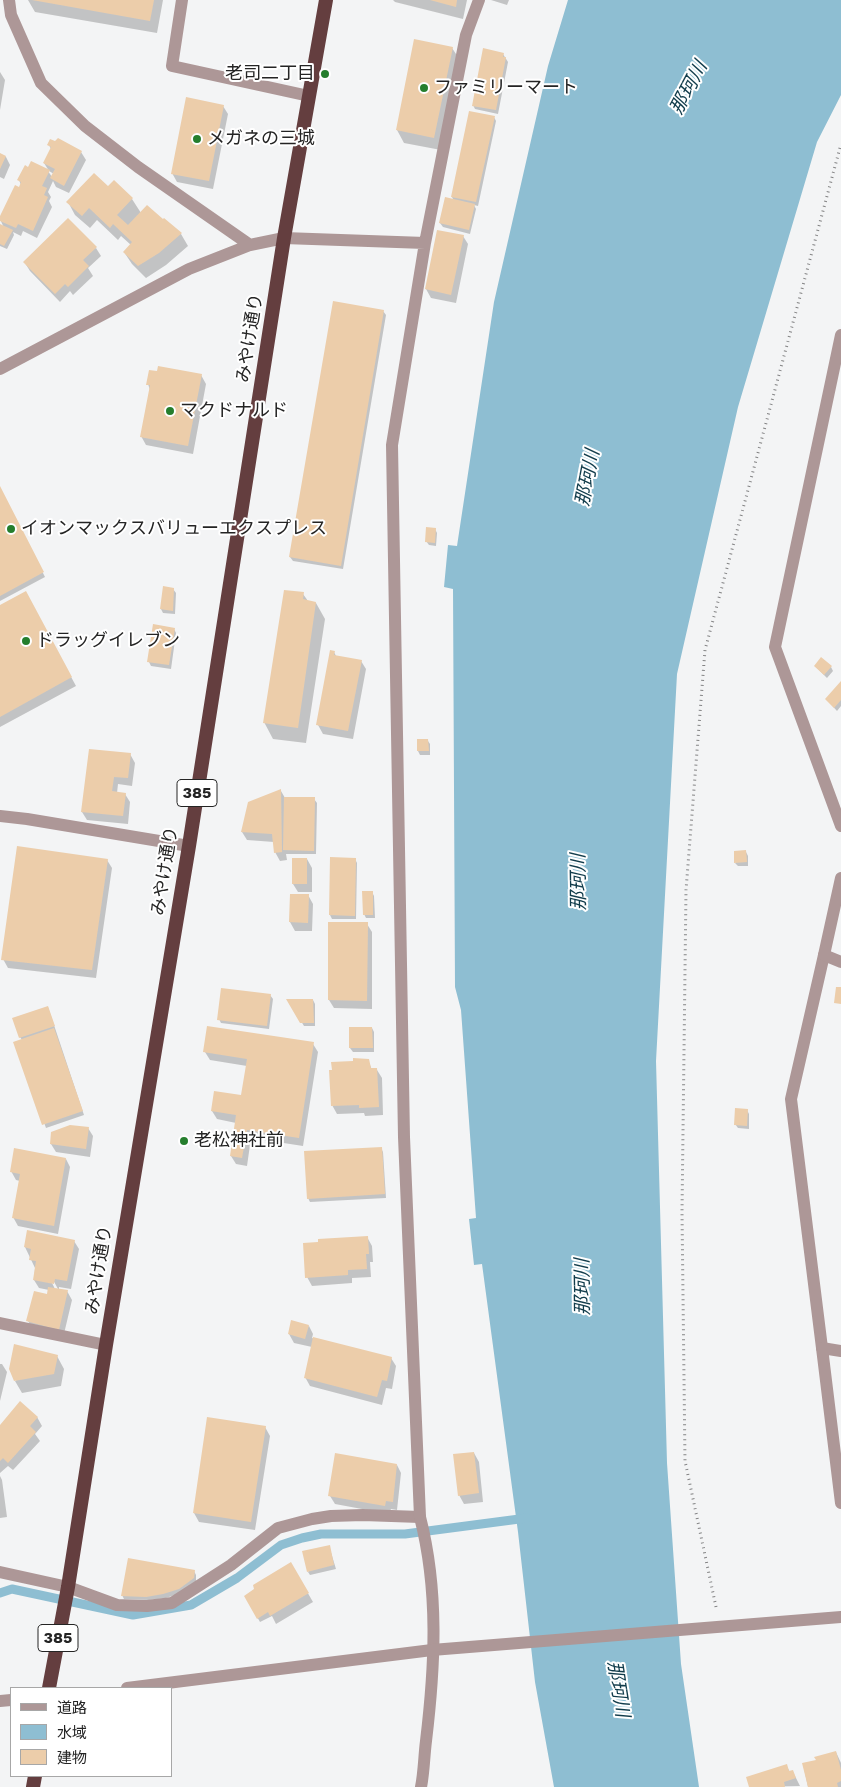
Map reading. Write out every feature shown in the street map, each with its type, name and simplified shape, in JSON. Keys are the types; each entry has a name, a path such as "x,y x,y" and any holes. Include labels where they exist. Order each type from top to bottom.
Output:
{"highway":[{"name":"みやけ通り","path":"49,1687 68,1587 189,846 284,238 326,0"}],"street":[{"path":"9,0 11,15 41,83 86,126 138,168 250,245"},
{"path":"182,0 172,66 309,96"},
{"path":"421,1787 430,1706 434,1602 430,1564 420,1517 404,1137 392,444 425,243 466,35 479,0"},
{"path":"0,369 189,269 250,245 284,238 425,243"},
{"path":"841,335 775,647 841,826"},
{"path":"0,816 189,846"},
{"path":"841,878 791,1099 841,1503"},
{"path":"824,955 841,962"},
{"path":"0,1323 106,1345"},
{"path":"822,1348 841,1351"},
{"path":"0,1572 68,1587 117,1606 147,1606 172,1603 231,1565 278,1528 312,1518 331,1516 420,1517"},
{"path":"135,1687 432,1650 841,1618"}],"path":[{"path":"720,1627 685,1461 682,1212 686,890 704,660 705,650 841,144"}],"water":[{"name":"那珂川","path":"568,0 841,0 841,95 817,142 738,407 677,674 656,1061 667,1463 681,1664 699,1787 554,1787 535,1682 518,1532 482,1264 474,1265 469,1219 476,1218 461,1010 455,987 453,589 444,587 448,545 457,546 494,302 548,66"}],"building":[{"path":"32,0 154,0 150,21"},
{"path":"430,0 457,0 456,7"},
{"name":"ファミリーマート","path":"414,39 453,47 434,138 396,130"},
{"path":"483,48 504,53 503,57 506,57 496,110 472,106"},
{"name":"メガネの三城","path":"186,97 224,105 209,181 171,174"},
{"path":"469,111 495,116 476,202 451,197"},
{"path":"58,138 82,151 64,186 50,178 55,169 43,163 51,147 47,145 50,139 55,141"},
{"path":"0,153 6,156 0,169"},
{"path":"31,161 50,170 42,186 47,188 44,195 48,197 33,231 18,224 16,228 0,221 0,216 15,185 19,187 21,182 17,180 25,165 28,167"},
{"path":"94,173 108,186 114,180 133,198 117,215 128,225 147,205 182,233 159,253 138,266 123,252 132,242 113,224 110,228 89,208 82,216 66,202"},
{"path":"445,197 475,204 469,230 439,223"},
{"path":"68,218 97,247 83,260 89,266 68,287 65,284 55,294 23,262"},
{"path":"0,224 13,230 4,246 0,244"},
{"path":"437,230 464,235 451,295 425,289"},
{"path":"333,301 384,310 341,566 289,557"},
{"name":"マクドナルド","path":"158,366 202,374 188,446 140,437 150,385 146,385 149,370 157,371"},
{"name":"イオンマックスバリューエクスプレス","path":"0,486 44,572 0,596"},
{"path":"426,527 436,528 435,543 425,542"},
{"path":"163,586 174,588 173,611 160,609"},
{"path":"284,590 304,592 303,599 316,602 298,728 263,723"},
{"name":"ドラッグイレブン","path":"26,591 72,677 0,717 0,605"},
{"path":"153,624 175,628 169,665 147,662"},
{"path":"330,650 335,651 334,655 362,660 348,731 316,725"},
{"path":"821,657 832,666 824,675 814,666"},
{"path":"841,681 841,700 834,708 825,699"},
{"path":"417,739 428,739 429,751 417,751"},
{"path":"89,749 131,753 128,778 114,777 112,791 126,793 123,816 81,812"},
{"path":"281,789 282,852 274,853 272,834 241,832 248,802"},
{"path":"284,797 315,797 314,851 283,850"},
{"path":"17,846 108,859 92,970 1,960"},
{"path":"746,850 747,862 734,863 734,851"},
{"path":"330,857 356,858 355,916 329,915"},
{"path":"292,858 307,858 307,884 292,884"},
{"path":"362,891 373,891 373,915 363,915"},
{"path":"290,894 309,894 308,923 289,922"},
{"path":"328,922 368,922 367,1001 328,1000"},
{"path":"836,987 841,987 841,1004 834,1003"},
{"path":"221,988 271,994 267,1026 217,1020"},
{"path":"286,999 313,999 314,1023 300,1023"},
{"path":"48,1006 55,1026 19,1038 12,1018"},
{"path":"207,1026 314,1042 299,1138 247,1130 242,1158 230,1156 236,1115 211,1111 214,1091 241,1095 247,1059 203,1052"},
{"path":"349,1027 372,1027 373,1048 349,1048"},
{"path":"54,1028 83,1111 42,1125 13,1042"},
{"path":"353,1058 369,1059 371,1068 377,1068 379,1107 359,1108 359,1105 331,1106 329,1070 332,1070 331,1062 353,1061"},
{"path":"735,1108 748,1109 747,1126 734,1125"},
{"path":"70,1125 89,1127 86,1149 50,1144 51,1132"},
{"path":"382,1147 385,1194 307,1199 304,1151"},
{"path":"14,1148 66,1158 54,1226 12,1218 20,1174 10,1172"},
{"path":"27,1230 75,1240 67,1281 55,1279 54,1284 33,1280 36,1261 29,1260 31,1249 24,1247"},
{"path":"368,1236 369,1254 366,1254 367,1269 348,1270 348,1275 305,1278 303,1243 318,1242 318,1239"},
{"path":"48,1287 68,1290 59,1330 26,1321 34,1291 47,1294"},
{"path":"291,1320 309,1325 305,1339 288,1334"},
{"path":"313,1337 392,1357 387,1381 382,1380 377,1397 304,1378"},
{"path":"14,1344 58,1355 54,1374 14,1381 9,1369"},
{"path":"20,1401 38,1417 30,1426 36,1432 8,1463 3,1458 0,1461 0,1425"},
{"path":"207,1417 266,1426 251,1522 193,1513"},
{"path":"474,1452 479,1493 458,1496 453,1454"},
{"path":"335,1453 397,1464 393,1502 386,1501 385,1506 328,1496"},
{"path":"330,1545 334,1565 307,1572 302,1551"},
{"path":"128,1558 195,1570 194,1578 179,1589 163,1594 146,1597 121,1596"},
{"path":"291,1562 309,1593 270,1616 268,1612 257,1619 244,1596 254,1589 253,1585"},
{"path":"836,1751 841,1770 841,1781 837,1783 838,1787 808,1787 802,1763 816,1760 814,1757"},
{"path":"787,1764 789,1771 793,1770 796,1778 784,1782 785,1787 749,1787 746,1777"}],"waterway":[{"path":"0,1593 12,1589 133,1615 191,1605 237,1578 281,1545 302,1538 321,1534 405,1534 527,1518"}],"place":[{"name":"老司二丁目","path":"325,74"},
{"name":"ファミリーマート","path":"424,88"},
{"name":"メガネの三城","path":"197,139"},
{"name":"マクドナルド","path":"170,411"},
{"name":"イオンマックスバリューエクスプレス","path":"11,529"},
{"name":"ドラッグイレブン","path":"26,641"},
{"name":"老松神社前","path":"184,1141"}]}
